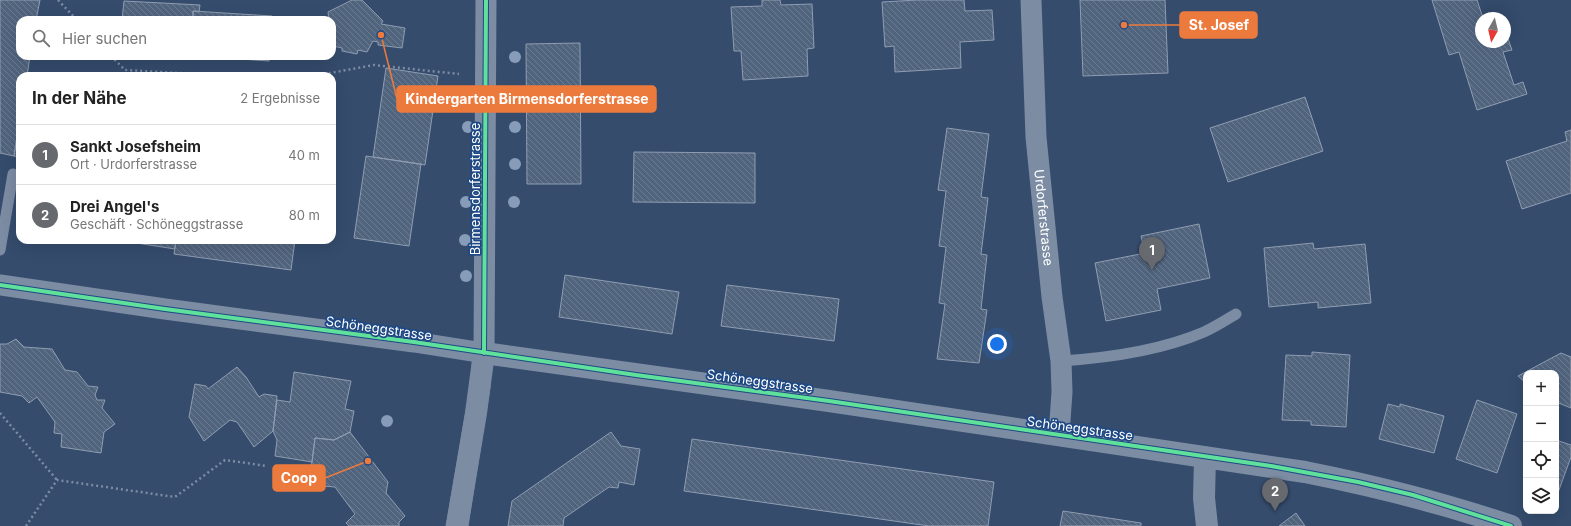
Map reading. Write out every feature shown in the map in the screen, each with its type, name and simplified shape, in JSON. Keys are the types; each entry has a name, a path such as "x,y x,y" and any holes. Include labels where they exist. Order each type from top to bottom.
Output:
{"street":[{"name":"Birmensdorferstrasse","path":"457,526 476,413 484,353 486,0"},
{"name":"Urdorferstrasse","path":"1031,0 1036,137 1052,297 1061,361 1062,392 1059,435"},
{"name":"Schöneggstrasse","path":"0,284 165,309 414,342 829,401 1284,468 1358,482 1412,495 1511,526"},
{"path":"1205,457 1204,498 1207,526"}],"lane":[{"path":"0,250 13,174"},
{"path":"1061,361 1091,359 1168,345 1205,332 1236,314"}],"path":[{"path":"58,0 73,16"},
{"path":"116,60 125,70 160,72"},
{"path":"336,72 374,65 459,74"},
{"path":"0,413 57,480 175,497 225,460 267,466"},
{"path":"26,526 57,480"}],"building":[{"path":"0,0 40,0 37,16 16,16 16,60 29,60 28,72 16,72 16,143 14,156 0,153"},
{"path":"352,0 362,0 383,21 381,24 405,28 402,48 378,45 378,42 373,41 367,52 358,50 357,54 342,51 342,48 336,47 336,16 328,16 328,12"},
{"path":"762,0 780,0 781,5 812,4 814,48 807,49 808,76 743,80 741,51 734,51 731,7 762,6"},
{"path":"964,0 965,11 992,10 994,40 960,42 961,68 895,72 894,46 885,47 882,2"},
{"path":"1080,0 1165,0 1168,73 1083,76"},
{"path":"1432,0 1477,0 1481,12 1475,12 1475,48 1511,47 1512,50 1503,52 1514,85 1523,82 1527,94 1477,110 1459,52 1449,55"},
{"path":"124,1 200,5 199,12 193,11 193,16 122,16"},
{"path":"193,11 272,16 193,16"},
{"path":"580,43 581,184 527,184 526,44"},
{"path":"386,68 438,76 425,165 373,157"},
{"path":"1305,97 1323,151 1228,182 1210,128"},
{"path":"947,128 989,134 981,197 988,198 981,254 987,255 981,309 987,310 979,363 937,359 945,304 939,303 946,247 939,246 946,191 938,190"},
{"path":"1571,130 1571,193 1522,209 1506,161 1567,141 1565,132"},
{"path":"16,143 16,156 14,156"},
{"path":"634,152 755,153 755,203 633,202"},
{"path":"366,156 421,164 409,246 354,238"},
{"path":"1199,224 1210,278 1157,289 1161,310 1106,321 1095,263 1145,253 1141,236"},
{"path":"1313,243 1314,249 1365,244 1371,303 1318,308 1318,302 1269,307 1264,248"},
{"path":"143,244 176,244 175,249"},
{"path":"175,244 294,244 291,270 174,254"},
{"path":"565,275 679,292 672,334 559,317"},
{"path":"727,285 839,299 834,341 721,326"},
{"path":"16,339 24,347 52,349 65,370 77,372 88,386 98,387 95,395 97,400 105,400 102,408 115,424 104,432 101,453 61,447 62,434 54,433 55,422 37,397 29,403 22,396 0,392 0,344 7,344"},
{"path":"1312,352 1350,355 1346,427 1311,425 1311,421 1282,420 1286,355 1312,356"},
{"path":"1561,353 1571,357 1571,408 1559,403 1559,370 1529,370"},
{"path":"237,367 246,377 259,397 264,394 277,396 273,431 254,447 237,422 230,420 204,441 189,417 195,384 206,386 208,389"},
{"path":"294,372 351,381 345,409 354,411 350,432 334,440 315,438 312,462 275,456 277,440 273,431 277,400 290,402"},
{"path":"1523,373 1523,380 1518,376"},
{"path":"1477,400 1517,414 1497,473 1456,459"},
{"path":"1388,404 1400,407 1400,404 1444,416 1434,453 1379,439"},
{"path":"350,432 388,482 386,493 405,516 399,522 399,526 349,526 346,523 355,514 335,487 323,486 324,479 310,477 315,438 334,440"},
{"path":"611,432 621,446 640,449 634,485 619,482 618,488 609,487 564,518 563,526 508,526 512,501"},
{"path":"692,439 994,482 988,526 929,526 684,491"},
{"path":"1559,441 1571,445 1571,457 1559,490"},
{"path":"1063,511 1141,523 1141,526 1060,526"},
{"path":"1296,513 1305,526 1279,526"}],"tram line":[{"path":"446,526 470,388 478,304 481,0"},
{"path":"468,526 490,387 492,347 490,204 492,0"}],"cycle path":[{"path":"484,353 486,0"},
{"path":"0,285 829,401 1271,466 1358,482 1413,495 1511,526"}],"place":[{"name":"St. Josef","path":"1124,25"},
{"name":"Kindergarten Birmensdorferstrasse","path":"381,35"},
{"name":"Sankt Josefsheim","path":"1152,270"},
{"name":"Coop","path":"368,461"},
{"name":"Drei Angel's","path":"1275,511"}]}
